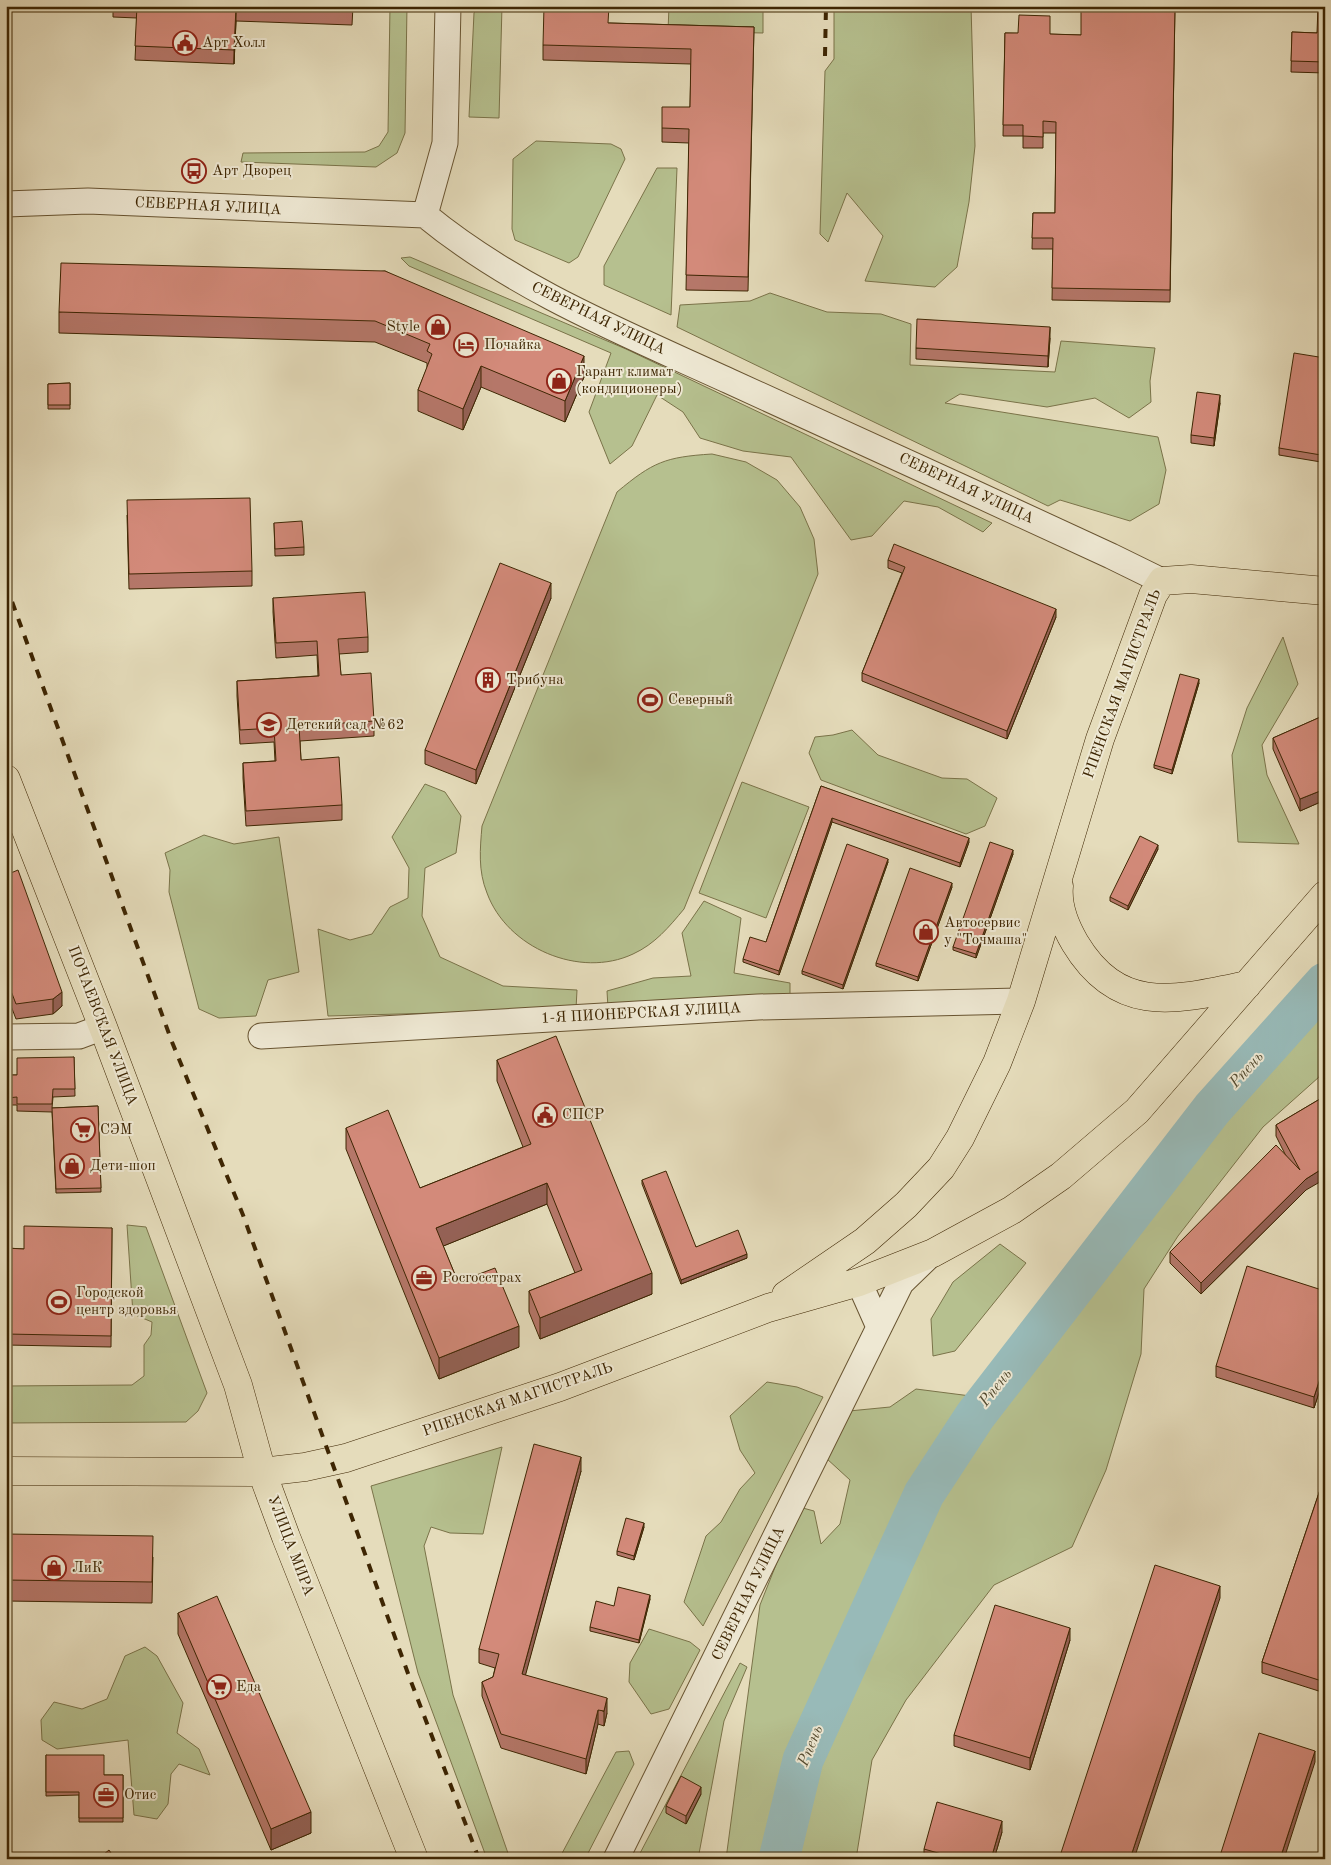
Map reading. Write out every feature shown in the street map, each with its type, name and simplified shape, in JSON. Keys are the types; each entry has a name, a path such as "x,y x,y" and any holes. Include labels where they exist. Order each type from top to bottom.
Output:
{"main road":[{"name":"РПЕНСКАЯ МАГИСТРАЛЬ","path":"768,1308 865,1241 906,1205 941,1168 960,1138 997,1063 1021,1001 1100,739 1153,595 1162,581 1191,580 1325,591"},
{"name":"ПОЧАЕВСКАЯ УЛИЦА","path":"6,780 103,1027 238,1384 262,1472"},
{"name":"РПЕНСКАЯ МАГИСТРАЛЬ","path":"1063,857 1058,896 1065,927 1097,974 1121,990 1150,997 1192,996 1247,985"},
{"name":"РПЕНСКАЯ МАГИСТРАЛЬ","path":"262,1472 305,1467 346,1458 427,1432 560,1387 768,1308 859,1282 933,1253 1012,1210 1061,1176 1137,1111 1325,895"},
{"path":"6,1471 262,1472"},
{"name":"УЛИЦА МИРА","path":"262,1472 414,1859"}],"street":[{"path":"425,215 445,142 448,6"},
{"name":"СЕВЕРНАЯ УЛИЦА","path":"6,204 88,201 425,215 459,243 521,283 644,342 1112,556 1162,581"},
{"name":"1-Я ПИОНЕРСКАЯ УЛИЦА","path":"261,1036 758,1007 1021,1001"},
{"path":"6,1037 80,1036 103,1027"},
{"name":"СЕВЕРНАЯ УЛИЦА","path":"616,1859 901,1283 933,1253"},
{"path":"859,1282 879,1327"}],"green space":[{"path":"390,6 407,6 405,133 397,153 376,167 241,162 243,153 365,152 379,146 388,132"},
{"path":"479,6 502,6 499,118 469,117 474,13"},
{"path":"669,6 763,6 763,33 668,31"},
{"path":"834,6 971,6 975,146 969,202 957,267 935,287 865,281 883,236 847,193 828,242 820,234 825,71 834,59"},
{"path":"536,141 611,144 621,149 625,159 578,257 569,263 515,240 512,229 513,159"},
{"path":"657,168 677,168 671,315 604,285 604,266"},
{"path":"410,257 626,349 992,523 983,532 938,507 904,501 872,536 851,540 791,457 743,451 700,438 683,412 657,395 632,446 610,464 589,412 611,353 409,266 401,258"},
{"path":"770,293 827,312 881,314 911,324 910,365 1055,372 1061,341 1155,348 1150,381 1151,402 1129,418 1095,398 1047,407 960,394 945,403 1158,437 1166,470 1159,504 1130,521 1060,500 1048,506 677,327 680,305 750,301"},
{"name":"Северный","path":"712,454 746,462 777,480 800,507 814,539 818,574 684,909 655,940 633,954 612,961 591,963 569,960 548,954 528,943 511,929 497,912 487,893 481,868 482,826 617,492 640,474 660,463 682,457"},
{"path":"1283,637 1298,684 1262,745 1267,775 1299,844 1238,842 1232,755 1247,708"},
{"path":"852,730 878,755 942,778 967,779 997,798 985,826 966,834 821,780 809,753 815,737"},
{"path":"742,782 809,807 766,918 699,893"},
{"path":"425,784 445,792 461,816 456,853 425,868 422,916 440,957 503,986 577,990 576,1009 328,1016 318,929 350,940 372,934 390,907 408,898 409,868 392,837"},
{"path":"204,835 234,844 279,837 299,972 268,980 256,1016 219,1018 199,1009 169,892 170,870 165,853"},
{"path":"704,901 741,918 734,973 790,983 790,1002 608,1008 607,991 653,978 691,976 682,933"},
{"path":"1325,999 1325,1053 1319,1077 1263,1127 1178,1236 1144,1289 1141,1354 1106,1470 1072,1547 994,1585 906,1700 872,1760 856,1859 726,1859 760,1605 799,1507 814,1511 821,1544 840,1524 850,1480 826,1458 849,1411 890,1407 916,1389 1002,1400 1056,1320 1132,1231 1232,1101"},
{"path":"127,1225 146,1227 207,1393 198,1411 186,1422 6,1423 6,1386 132,1385 144,1376 144,1345 151,1335 152,1322 133,1314"},
{"path":"1000,1244 1026,1263 955,1351 933,1356 931,1319 953,1282"},
{"path":"767,1382 797,1387 823,1397 703,1626 684,1602 706,1536 721,1522 740,1489 755,1473 740,1450 730,1416"},
{"path":"502,1447 483,1534 450,1533 431,1527 424,1546 453,1695 510,1859 487,1859 418,1673 371,1486"},
{"path":"649,1629 690,1642 700,1650 669,1709 651,1714 629,1682 630,1663"},
{"path":"145,1647 157,1656 183,1703 177,1733 199,1749 210,1775 179,1764 171,1774 168,1804 157,1819 134,1815 128,1740 57,1749 42,1740 41,1720 54,1702 82,1709 107,1699 125,1656"},
{"path":"740,1663 747,1667 724,1721 698,1859 637,1859"},
{"path":"629,1751 634,1764 585,1859 559,1859 616,1752"}],"building":[{"path":"137,6 352,6 352,10 236,7 234,50 135,46"},
{"path":"544,6 609,6 608,23 754,27 748,277 686,275 689,129 662,128 662,107 690,107 691,49 543,45"},
{"path":"1081,6 1175,6 1170,290 1052,288 1053,238 1032,238 1033,213 1055,213 1056,122 1043,121 1043,137 1023,136 1023,125 1003,125 1005,33 1018,33 1019,15 1050,16 1050,34 1081,35"},
{"path":"1318,6 1325,6 1325,62 1291,61 1292,32 1317,33"},
{"path":"61,263 385,271 584,356 565,401 481,366 463,409 418,390 432,354 427,351 430,344 375,321 59,312"},
{"path":"917,319 1050,327 1048,356 916,348"},
{"path":"1294,353 1325,358 1325,431 1321,455 1279,448"},
{"path":"70,383 70,405 48,405 48,384"},
{"path":"1197,392 1220,395 1214,438 1191,435"},
{"path":"250,498 252,571 129,574 127,500"},
{"path":"302,521 304,547 275,549 274,523"},
{"path":"894,544 1056,609 1007,731 862,673 905,567 888,560"},
{"name":"Трибуна","path":"500,563 551,583 476,770 425,750"},
{"path":"365,592 368,637 338,639 341,675 371,673 374,721 299,726 301,760 339,757 342,805 246,811 243,763 276,761 274,728 240,730 237,681 319,676 317,641 276,643 273,598"},
{"path":"1180,674 1199,679 1172,770 1154,765"},
{"path":"1325,715 1325,789 1300,799 1273,738"},
{"path":"821,786 969,838 960,863 832,818 779,971 743,959 750,937 766,942"},
{"path":"1140,836 1158,845 1128,906 1110,897"},
{"path":"990,842 1013,850 976,954 953,947"},
{"path":"847,844 888,859 843,985 802,971"},
{"path":"910,868 952,883 918,977 876,963"},
{"path":"18,870 62,992 53,999 16,1004 6,978 6,875"},
{"path":"556,1036 652,1273 540,1318 529,1291 582,1270 547,1183 436,1228 458,1282 495,1268 519,1326 439,1358 346,1128 388,1110 420,1188 531,1144 497,1060"},
{"path":"74,1057 75,1089 53,1089 52,1104 17,1104 17,1097 7,1098 8,1128 6,1128 6,1075 17,1075 17,1058"},
{"path":"1325,1096 1325,1167 1306,1179 1201,1283 1170,1252 1276,1145 1300,1170 1276,1125"},
{"path":"98,1106 101,1188 56,1189 52,1108"},
{"path":"666,1171 696,1247 738,1230 747,1254 681,1280 642,1180"},
{"name":"Городской центр здоровья","path":"24,1226 112,1228 111,1336 6,1334 6,1248 24,1249"},
{"path":"1247,1266 1325,1291 1325,1363 1314,1397 1216,1366"},
{"path":"534,1444 581,1457 522,1674 607,1698 604,1711 598,1710 586,1759 501,1734 482,1682 493,1677 499,1654 479,1649"},
{"path":"1325,1475 1325,1682 1262,1662"},
{"path":"626,1518 644,1523 634,1556 617,1551"},
{"path":"6,1534 153,1536 152,1582 6,1580"},
{"path":"1155,1565 1220,1586 1130,1859 1059,1859"},
{"path":"618,1587 650,1595 639,1640 590,1627 596,1601 614,1606"},
{"path":"217,1596 311,1812 271,1829 178,1613"},
{"path":"995,1605 1070,1628 1030,1758 954,1735"},
{"path":"1259,1733 1315,1751 1280,1859 1219,1859"},
{"path":"46,1755 104,1755 104,1775 123,1775 123,1818 79,1818 79,1792 46,1792"},
{"path":"681,1776 701,1787 686,1816 666,1806"},
{"path":"937,1802 1002,1821 991,1859 959,1859 924,1849"},
{"path":"109,1850 115,1859 98,1859"}],"waterway":[{"name":"Рпень","path":"779,1859 803,1760 924,1494 975,1416 1212,1109 1325,983"}],"railway":[{"path":"825,56 826,6"},
{"path":"6,585 172,1042 243,1215 410,1679 479,1859"}],"place":[{"name":"Арт Холл","path":"185,43"},
{"name":"Арт Дворец","path":"194,171"},
{"name":"Style","path":"438,327"},
{"name":"Почайка","path":"466,345"},
{"name":"Гарант климат (кондиционеры)","path":"559,381"},
{"name":"Трибуна","path":"488,680"},
{"name":"Северный","path":"650,700"},
{"name":"Детский сад №62","path":"269,725"},
{"name":"Автосервис у \"Точмаша\"","path":"926,932"},
{"name":"СПСР","path":"545,1115"},
{"name":"СЭМ","path":"83,1130"},
{"name":"Дети-шоп","path":"72,1166"},
{"name":"Росгосстрах","path":"424,1278"},
{"name":"Городской центр здоровья","path":"59,1302"},
{"name":"ЛиК","path":"54,1568"},
{"name":"Еда","path":"219,1687"},
{"name":"Отис","path":"106,1795"}]}
